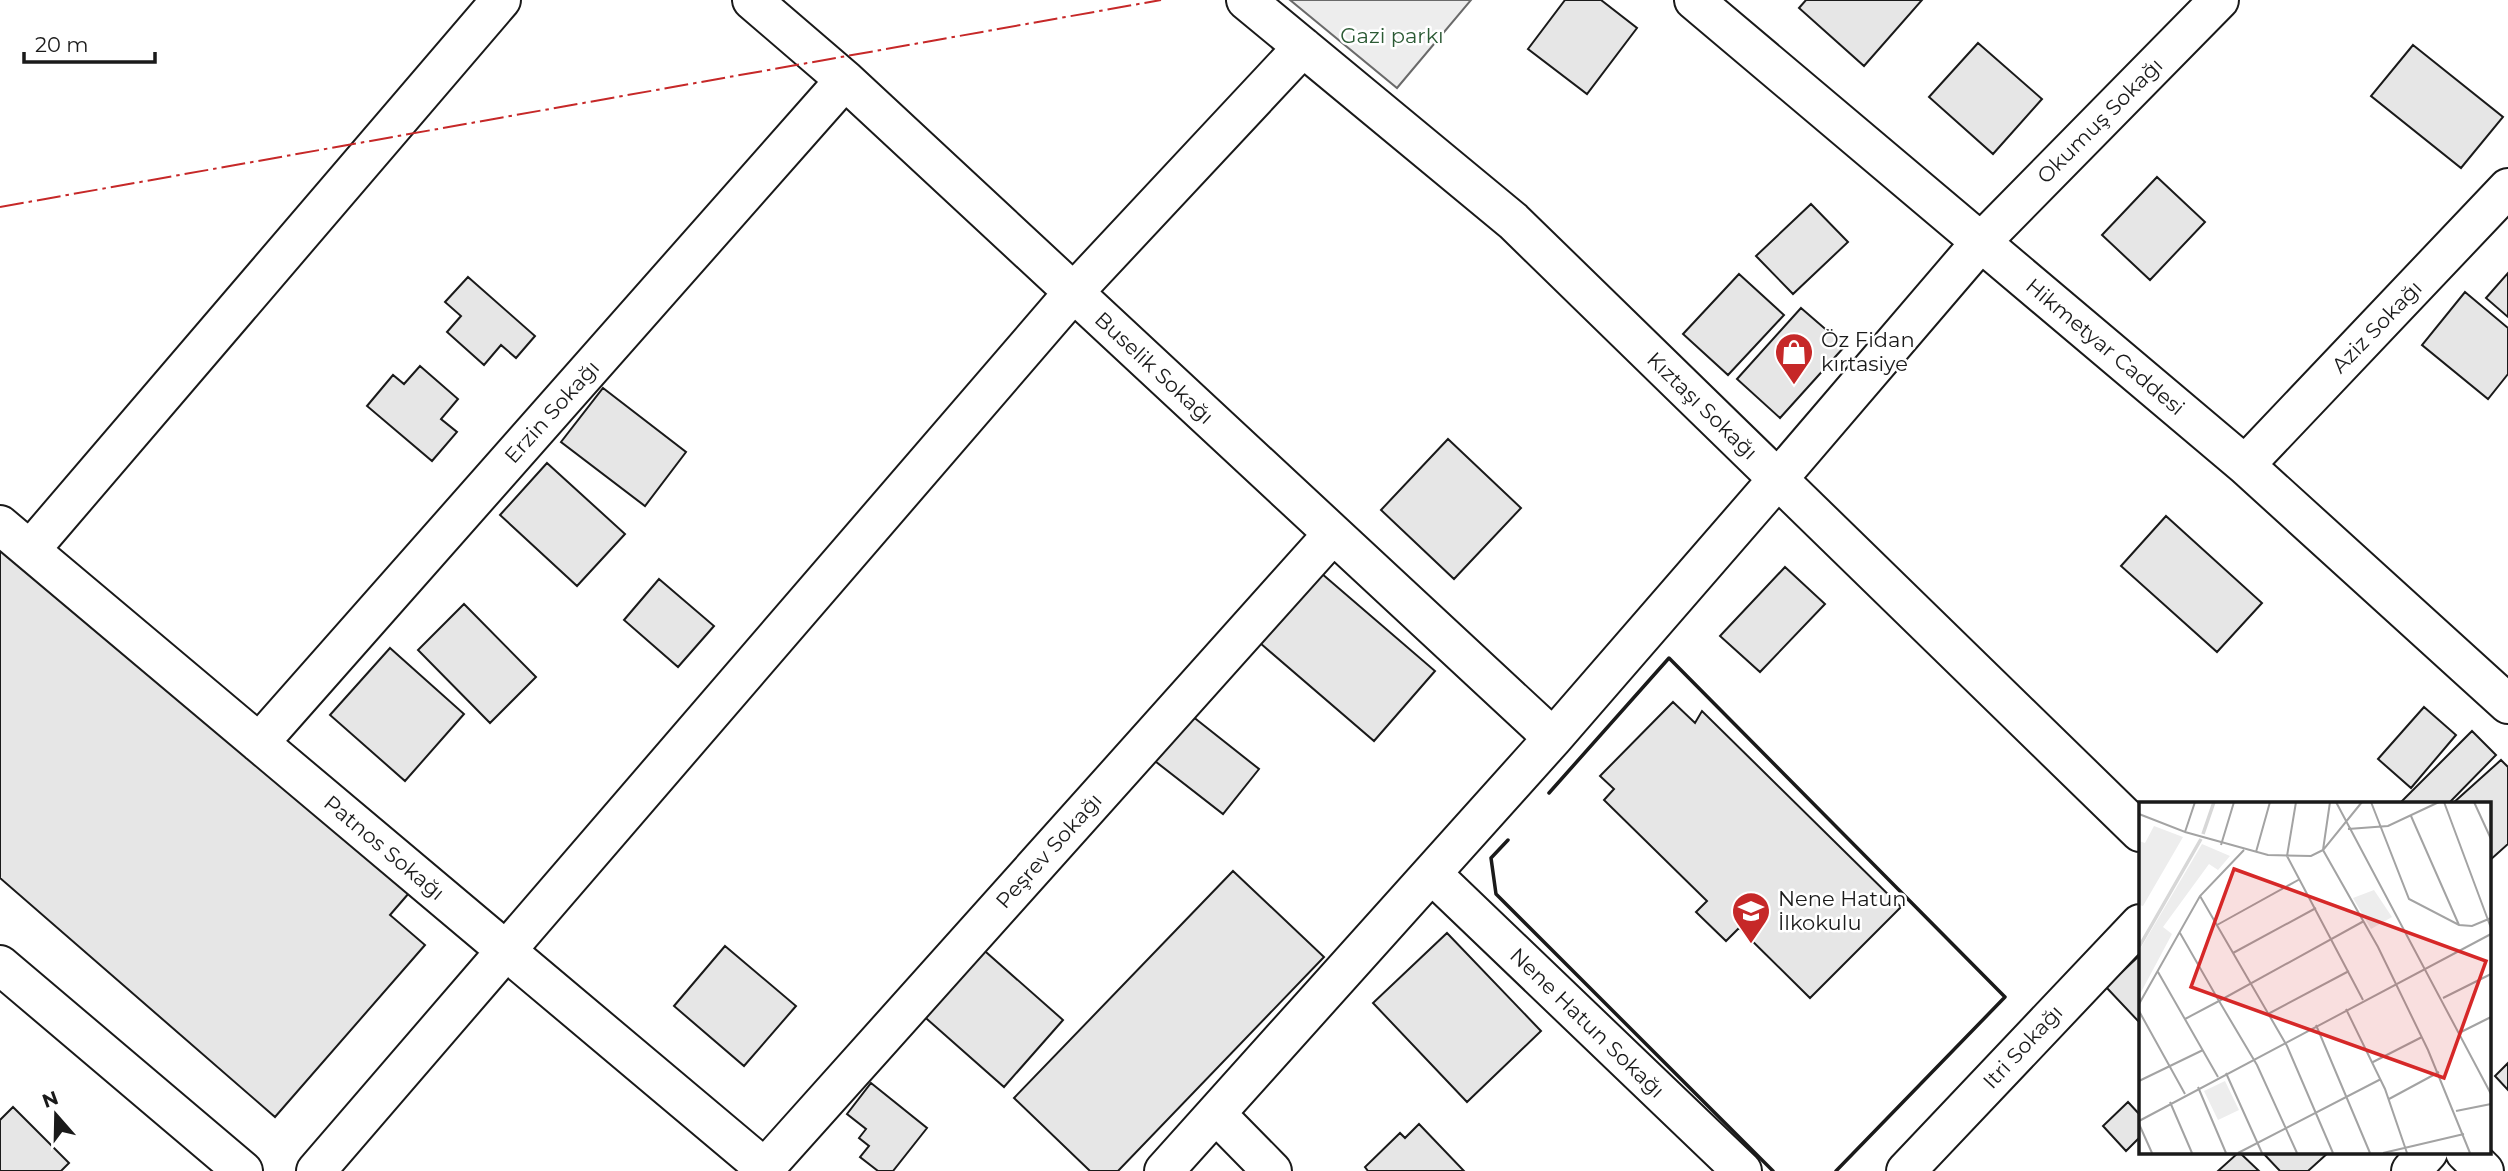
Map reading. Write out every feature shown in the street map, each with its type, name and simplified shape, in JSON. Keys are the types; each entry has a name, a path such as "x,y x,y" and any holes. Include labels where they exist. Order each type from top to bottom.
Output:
{"street":[{"path":"30,550 501,0"},
{"name":"Buselik Sokağı","path":"752,0 845,80 1553,738"},
{"name":"Kıztaşı Sokağı","path":"1246,0 1513,221 2139,831"},
{"name":"Hikmetyar Caddesi","path":"1694,0 2245,465 2508,704"},
{"name":"Okumuş Sokağı","path":"1164,1171 1553,738 1980,243 2219,0"},
{"path":"316,1171 1073,293 1303,47"},
{"name":"Erzin Sokağı","path":"259,743 845,80"},
{"name":"Aziz Sokağı","path":"2245,465 2508,188"},
{"name":"Patnos Sokağı","path":"0,526 766,1169"},
{"name":"Peşrev Sokağı","path":"766,1169 1333,534"},
{"name":"Nene Hatun Sokağı","path":"1432,874 1742,1171"},
{"name":"Itri Sokağı","path":"1906,1171 2139,925"},
{"path":"0,965 243,1171"},
{"path":"1216,1114 1272,1171"},
{"path":"2411,1171 2426,1154"},
{"path":"2467,1154 2484,1171"}],"shaded area":[{"name":"Gazi parkı","path":"1290,0 1471,0 1397,88"}],"building":[{"path":"1565,0 1601,0 1637,28 1587,94 1528,49"},
{"path":"1806,0 1922,0 1864,66 1799,8"},
{"path":"1978,43 2042,99 1993,154 1929,97"},
{"path":"2413,45 2503,117 2461,168 2371,96"},
{"path":"2157,177 2205,222 2150,280 2102,235"},
{"path":"1811,204 1848,242 1793,294 1756,256"},
{"path":"2508,273 2508,317 2486,298"},
{"path":"1739,274 1784,315 1728,375 1683,334"},
{"path":"468,277 535,336 516,358 501,345 484,365 447,332 461,316 445,302"},
{"path":"2465,292 2508,328 2508,374 2488,399 2422,345"},
{"path":"1801,308 1845,346 1780,418 1737,379"},
{"path":"420,366 458,399 441,419 457,432 432,461 367,406 393,375 404,384"},
{"path":"603,388 686,452 645,506 561,442"},
{"path":"1448,439 1521,508 1454,579 1381,510"},
{"path":"547,463 625,534 577,586 500,515"},
{"path":"2166,516 2262,603 2217,652 2121,566"},
{"path":"0,540 409,893 390,915 425,945 275,1117 0,878"},
{"path":"1785,567 1825,604 1760,672 1720,636"},
{"path":"1321,573 1435,671 1374,741 1260,643"},
{"path":"659,579 714,626 678,667 624,620"},
{"path":"464,604 536,677 490,723 418,650"},
{"path":"390,648 464,714 405,781 330,715"},
{"path":"1673,702 1695,723 1702,711 1901,907 1810,998 1739,928 1726,941 1696,912 1707,901 1604,800 1614,789 1600,776"},
{"path":"2424,707 2456,735 2411,788 2378,759"},
{"path":"1187,712 1259,769 1223,814 1151,758"},
{"path":"2472,731 2496,755 2450,802 2401,802"},
{"path":"2501,760 2508,767 2508,844 2490,860 2490,802 2454,802"},
{"path":"1233,871 1324,957 1118,1171 1090,1171 1014,1098"},
{"path":"1447,933 1541,1031 1467,1102 1373,1003"},
{"path":"978,945 1063,1020 1004,1087 919,1012"},
{"path":"725,946 796,1006 744,1066 674,1006"},
{"path":"2139,956 2139,1022 2106,987"},
{"path":"2508,1063 2508,1090 2495,1076"},
{"path":"871,1083 927,1128 893,1171 878,1171 860,1157 869,1146 859,1138 866,1129 847,1114"},
{"path":"2128,1102 2139,1114 2139,1138 2126,1151 2103,1126"},
{"path":"13,1107 69,1163 61,1171 0,1171 0,1120"},
{"path":"1419,1124 1464,1171 1368,1171 1365,1167 1400,1133 1405,1138"},
{"path":"2237,1154 2241,1154 2259,1171 2218,1171"},
{"path":"2264,1154 2327,1154 2308,1171 2280,1171"}],"wall":[{"path":"1549,793 1669,658 2005,997 1836,1171"},
{"path":"1508,840 1491,858 1496,894 1773,1171"}],"power":[{"path":"0,207 1161,0"}],"place":[{"name":"Öz Fidan kırtasiye","path":"1794,386"},
{"name":"Nene Hatun İlkokulu","path":"1751,945"}]}
